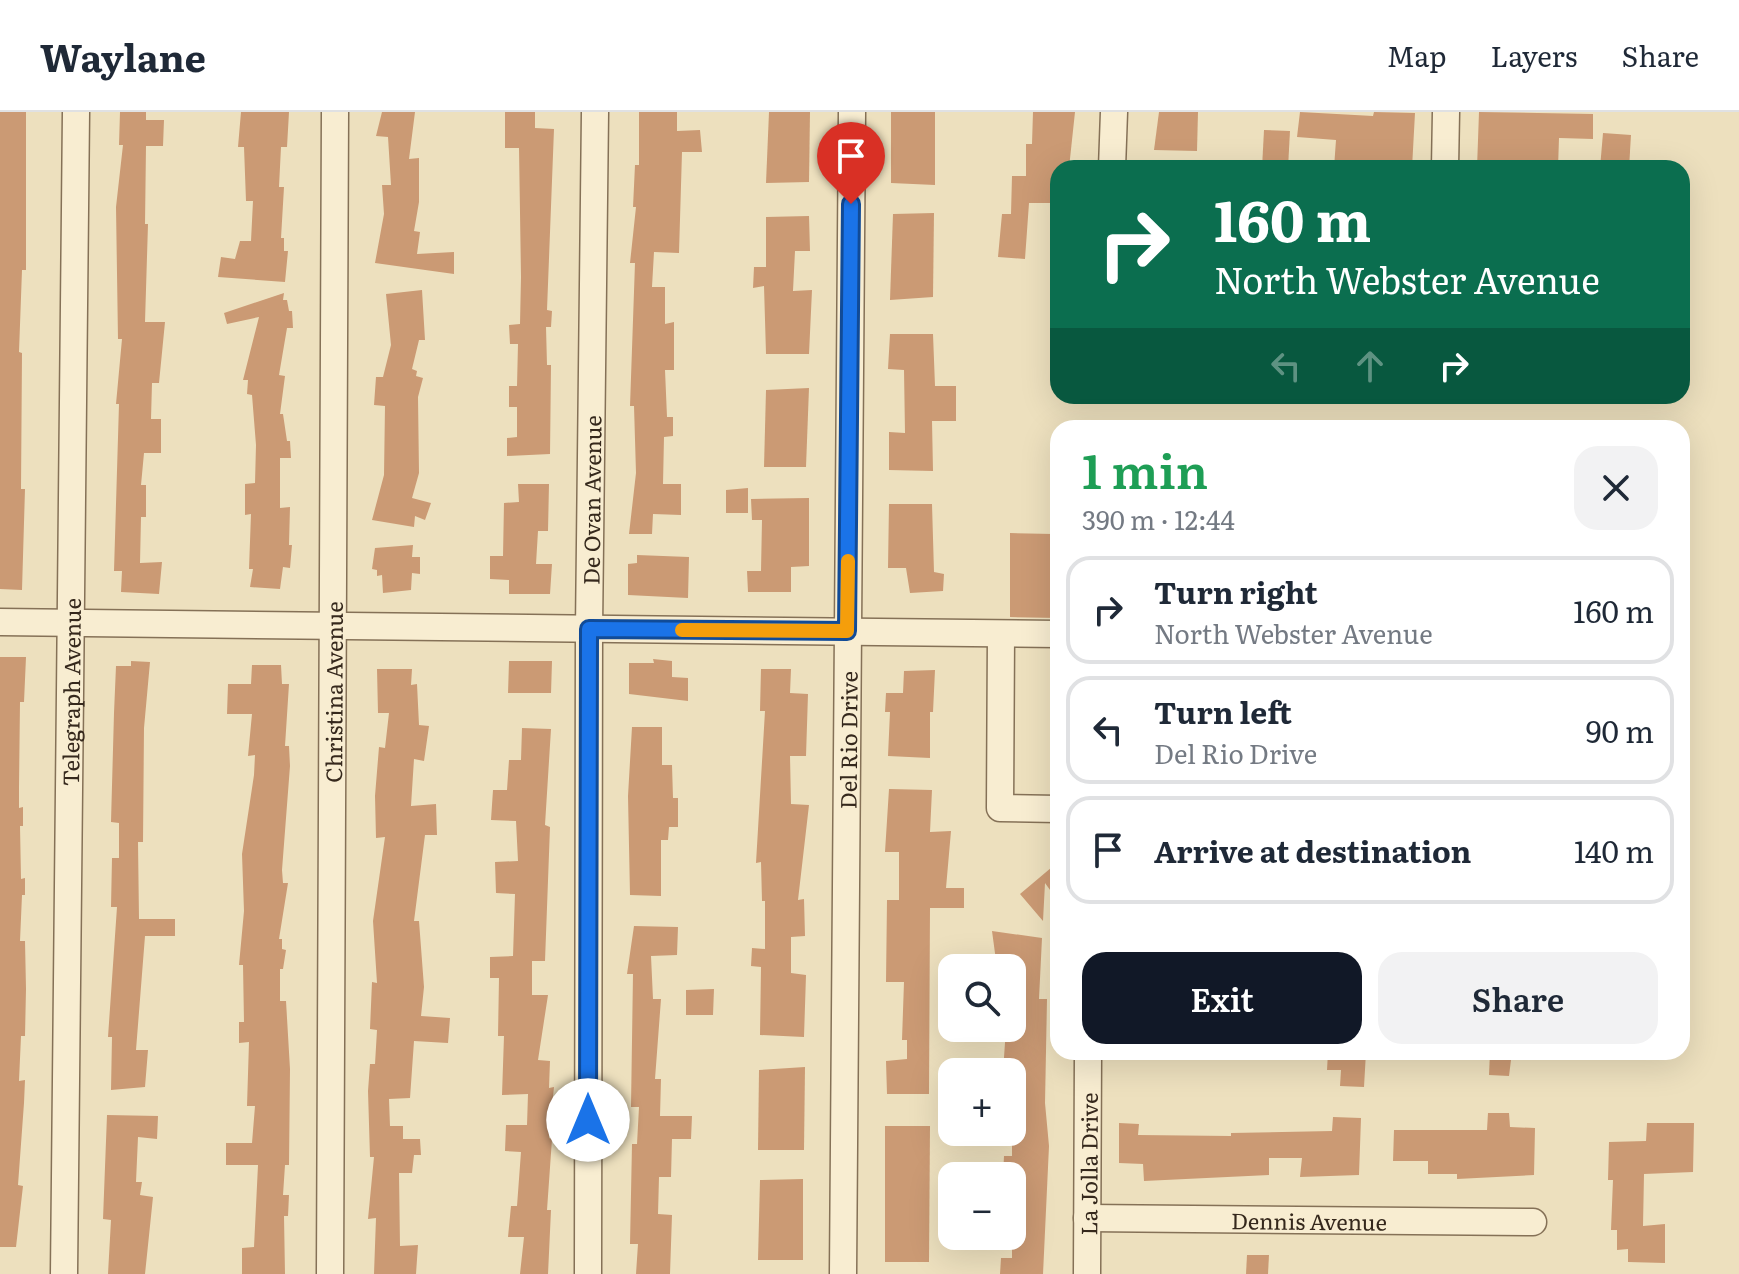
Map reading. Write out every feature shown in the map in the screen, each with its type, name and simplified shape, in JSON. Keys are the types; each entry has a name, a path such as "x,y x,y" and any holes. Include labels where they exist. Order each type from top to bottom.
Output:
{"street":[{"name":"Telegraph Avenue","path":"64,1274 68,623 76,112"},
{"name":"Christina Avenue","path":"330,1274 335,112"},
{"name":"De Ovan Avenue","path":"588,1274 589,629 595,112"},
{"name":"Del Rio Drive","path":"843,1274 852,112"},
{"path":"1112,160 1114,112"},
{"path":"1445,160 1446,112"},
{"path":"0,622 1050,634"},
{"path":"1001,634 1000,808 1050,809"},
{"name":"La Jolla Drive","path":"1087,1274 1088,1060"},
{"name":"Dennis Avenue","path":"1087,1218 1533,1222"}],"building":[{"path":"0,112 26,112 26,270 22,270 19,352 22,353 21,489 25,489 22,590 0,589"},
{"path":"120,112 146,112 146,120 164,120 163,146 146,146 145,224 148,224 145,322 165,322 159,383 152,383 151,419 161,419 161,453 144,453 141,485 146,485 146,517 141,517 140,563 162,562 159,594 121,592 122,571 114,571 119,404 116,404 122,339 118,339 116,207 123,145 119,145"},
{"path":"241,112 289,112 287,147 281,147 279,187 284,187 281,238 284,238 284,251 288,251 285,282 218,277 221,257 235,259 240,241 251,241 253,201 246,201 244,147 238,147"},
{"path":"382,112 415,112 409,159 419,158 419,202 414,231 420,232 417,254 454,252 454,274 375,263 384,214 382,185 391,185 388,137 376,136"},
{"path":"505,112 535,112 535,128 554,129 547,310 552,311 551,327 546,327 547,365 551,365 550,454 507,456 507,438 517,437 517,407 509,407 509,386 517,386 518,344 510,344 509,325 520,324 521,277 519,148 505,148"},
{"path":"639,112 677,112 677,131 700,130 702,152 682,152 679,253 654,252 652,287 665,287 665,324 674,322 674,370 665,370 667,417 673,417 673,436 664,437 663,484 681,484 681,515 653,514 652,534 629,534 636,473 634,406 630,406 635,263 630,263 636,207 633,207 635,165 639,165"},
{"path":"769,112 810,112 809,182 766,183"},
{"path":"891,112 935,112 935,185 891,183"},
{"path":"1033,112 1075,112 1070,160 1050,160 1050,203 1029,203 1025,259 998,257 1002,214 1011,214 1012,176 1026,176 1026,144 1032,144"},
{"path":"1159,112 1198,112 1197,151 1154,150"},
{"path":"1300,112 1373,116 1374,112 1415,113 1412,160 1335,160 1336,140 1297,137"},
{"path":"1479,112 1593,114 1593,139 1559,138 1558,160 1477,160"},
{"path":"1264,130 1290,131 1288,160 1262,160"},
{"path":"1603,133 1631,135 1629,160 1601,160"},
{"path":"934,213 933,297 890,300 893,214"},
{"path":"809,216 810,251 795,251 793,291 812,290 809,354 766,354 764,286 753,288 754,267 766,267 766,217"},
{"path":"422,290 425,340 419,340 412,369 417,371 416,376 423,378 418,397 419,473 412,498 431,503 425,520 415,516 414,527 372,520 384,475 385,406 374,405 376,377 383,377 391,345 386,294"},
{"path":"284,293 283,300 287,300 289,311 292,311 293,328 287,328 279,375 285,376 280,414 283,414 287,441 290,441 291,458 280,458 280,508 290,507 289,545 292,545 290,568 283,567 280,589 250,587 253,569 249,569 251,514 245,515 245,484 255,483 256,445 252,395 247,394 248,380 243,380 259,317 227,324 224,313"},
{"path":"890,334 933,334 935,386 956,386 956,421 932,421 933,471 889,470 889,432 905,433 904,370 888,369"},
{"path":"809,388 806,467 764,467 766,390"},
{"path":"518,484 549,484 548,531 538,531 536,564 552,564 550,594 509,594 509,580 490,579 490,556 503,556 504,503 519,502"},
{"path":"748,488 748,513 726,513 726,490"},
{"path":"809,498 809,566 791,567 791,592 748,592 747,571 761,571 762,520 752,520 751,499"},
{"path":"889,504 932,504 934,572 944,574 943,591 910,593 906,568 888,568"},
{"path":"1010,533 1050,534 1050,618 1010,617"},
{"path":"413,545 412,557 420,557 420,574 412,573 411,590 383,593 382,575 377,576 377,570 372,569 375,548"},
{"path":"637,555 689,557 688,598 628,595 628,564 637,563"},
{"path":"0,657 26,657 24,702 20,702 19,788 19,808 23,807 23,826 20,826 21,879 25,878 20,941 25,941 26,989 25,1036 21,1036 19,1081 25,1080 18,1185 23,1186 16,1247 0,1247"},
{"path":"653,659 672,661 672,677 688,678 688,701 629,694 629,663 654,663"},
{"path":"131,661 150,662 144,728 143,842 138,842 139,919 175,919 175,936 145,936 136,1050 148,1050 145,1087 111,1090 112,1037 108,1037 117,907 111,907 112,858 119,858 119,823 111,822 116,666 131,666"},
{"path":"509,661 552,661 551,693 508,693"},
{"path":"252,665 281,665 282,684 289,684 285,746 289,746 290,766 282,870 283,883 288,883 279,939 282,939 282,949 286,950 283,969 280,969 280,1001 286,1001 290,1069 289,1165 285,1165 283,1195 289,1195 288,1216 284,1216 285,1274 242,1274 242,1248 254,1247 258,1165 226,1165 226,1143 252,1143 255,1106 247,1106 249,1042 239,1043 239,1022 244,1022 243,965 239,965 244,911 242,854 255,755 248,756 252,714 227,714 228,684 251,684"},
{"path":"377,669 412,669 411,685 417,684 419,725 429,726 424,761 414,759 411,806 436,804 437,835 425,835 414,921 419,921 424,987 421,1016 450,1018 448,1043 414,1041 410,1098 389,1099 390,1126 403,1126 403,1139 420,1139 421,1155 414,1155 412,1173 399,1173 400,1246 418,1245 416,1274 374,1274 376,1218 368,1219 374,1157 370,1157 368,1091 370,1064 375,1064 377,1030 370,1029 372,982 377,983 373,921 385,837 376,838 375,796 379,747 385,748 389,713 378,713"},
{"path":"761,669 791,669 790,693 808,694 806,756 790,756 791,804 809,805 798,900 804,899 805,936 791,937 791,973 806,975 804,1037 760,1035 761,967 751,966 752,948 765,949 761,862 756,863 765,711 760,711"},
{"path":"935,670 933,712 930,712 930,758 888,756 890,712 885,712 886,693 903,693 904,671"},
{"path":"632,727 662,727 662,765 672,765 673,798 678,798 678,827 669,827 668,840 661,840 661,896 630,895 628,796"},
{"path":"522,728 551,729 545,825 550,827 545,961 532,961 532,995 548,995 538,1060 550,1061 549,1088 554,1087 552,1106 549,1106 549,1138 552,1139 547,1210 551,1210 548,1274 520,1274 524,1237 508,1237 511,1206 517,1206 521,1152 505,1151 506,1125 527,1125 528,1094 502,1095 504,1036 498,1036 499,978 490,978 490,957 513,956 515,894 496,893 495,862 518,861 516,821 491,820 493,790 507,790 509,760 521,760"},
{"path":"889,789 932,790 930,832 951,831 946,888 964,888 964,908 930,908 929,1094 887,1094 886,1061 907,1059 907,1040 902,1040 904,982 886,982 887,900 899,900 899,852 885,852"},
{"path":"1050,869 1050,890 1045,883 1043,921 1020,894"},
{"path":"634,926 678,927 677,955 651,956 653,999 661,999 655,1079 661,1079 660,1116 692,1116 691,1139 672,1139 671,1177 659,1177 658,1214 672,1215 670,1274 636,1274 638,1244 630,1244 632,1144 637,1144 639,1107 631,1107 633,974 627,974"},
{"path":"992,931 1042,938 1039,999 1047,999 1045,1103 1049,1146 1043,1274 1000,1274 1001,1258 1012,1258 1012,1250 1026,1250 1026,1162 1004,1162 1004,1156 1012,1156 1012,1146 1026,1146 1026,1058 1004,1058 1005,1042 1026,1042 1026,954 995,954"},
{"path":"714,989 713,1015 686,1015 686,990"},
{"path":"1328,1060 1366,1060 1364,1087 1340,1086 1341,1070 1327,1070"},
{"path":"1490,1060 1511,1060 1509,1076 1489,1075"},
{"path":"805,1067 804,1150 758,1150 759,1070"},
{"path":"1488,1113 1509,1113 1510,1127 1535,1128 1534,1175 1457,1179 1457,1174 1428,1174 1428,1161 1393,1161 1394,1130 1487,1130"},
{"path":"107,1115 158,1116 157,1139 138,1137 136,1182 142,1182 140,1195 153,1197 145,1274 108,1274 111,1220 103,1219"},
{"path":"1333,1117 1361,1118 1359,1175 1300,1177 1302,1158 1269,1158 1269,1175 1144,1181 1143,1164 1119,1163 1119,1123 1139,1124 1138,1135 1231,1136 1231,1133 1332,1131"},
{"path":"1647,1123 1694,1123 1693,1172 1644,1174 1643,1226 1665,1224 1665,1263 1628,1262 1628,1249 1617,1250 1617,1230 1611,1230 1613,1180 1608,1180 1609,1142 1646,1141"},
{"path":"885,1126 930,1126 929,1262 885,1262"},
{"path":"803,1179 803,1260 758,1260 760,1180"},
{"path":"1247,1255 1269,1255 1268,1274 1246,1274"}],"slow traffic":[{"path":"682,630 847,631 848,561"}],"route":[{"path":"588,1120 589,629 847,631 851,204"}]}
